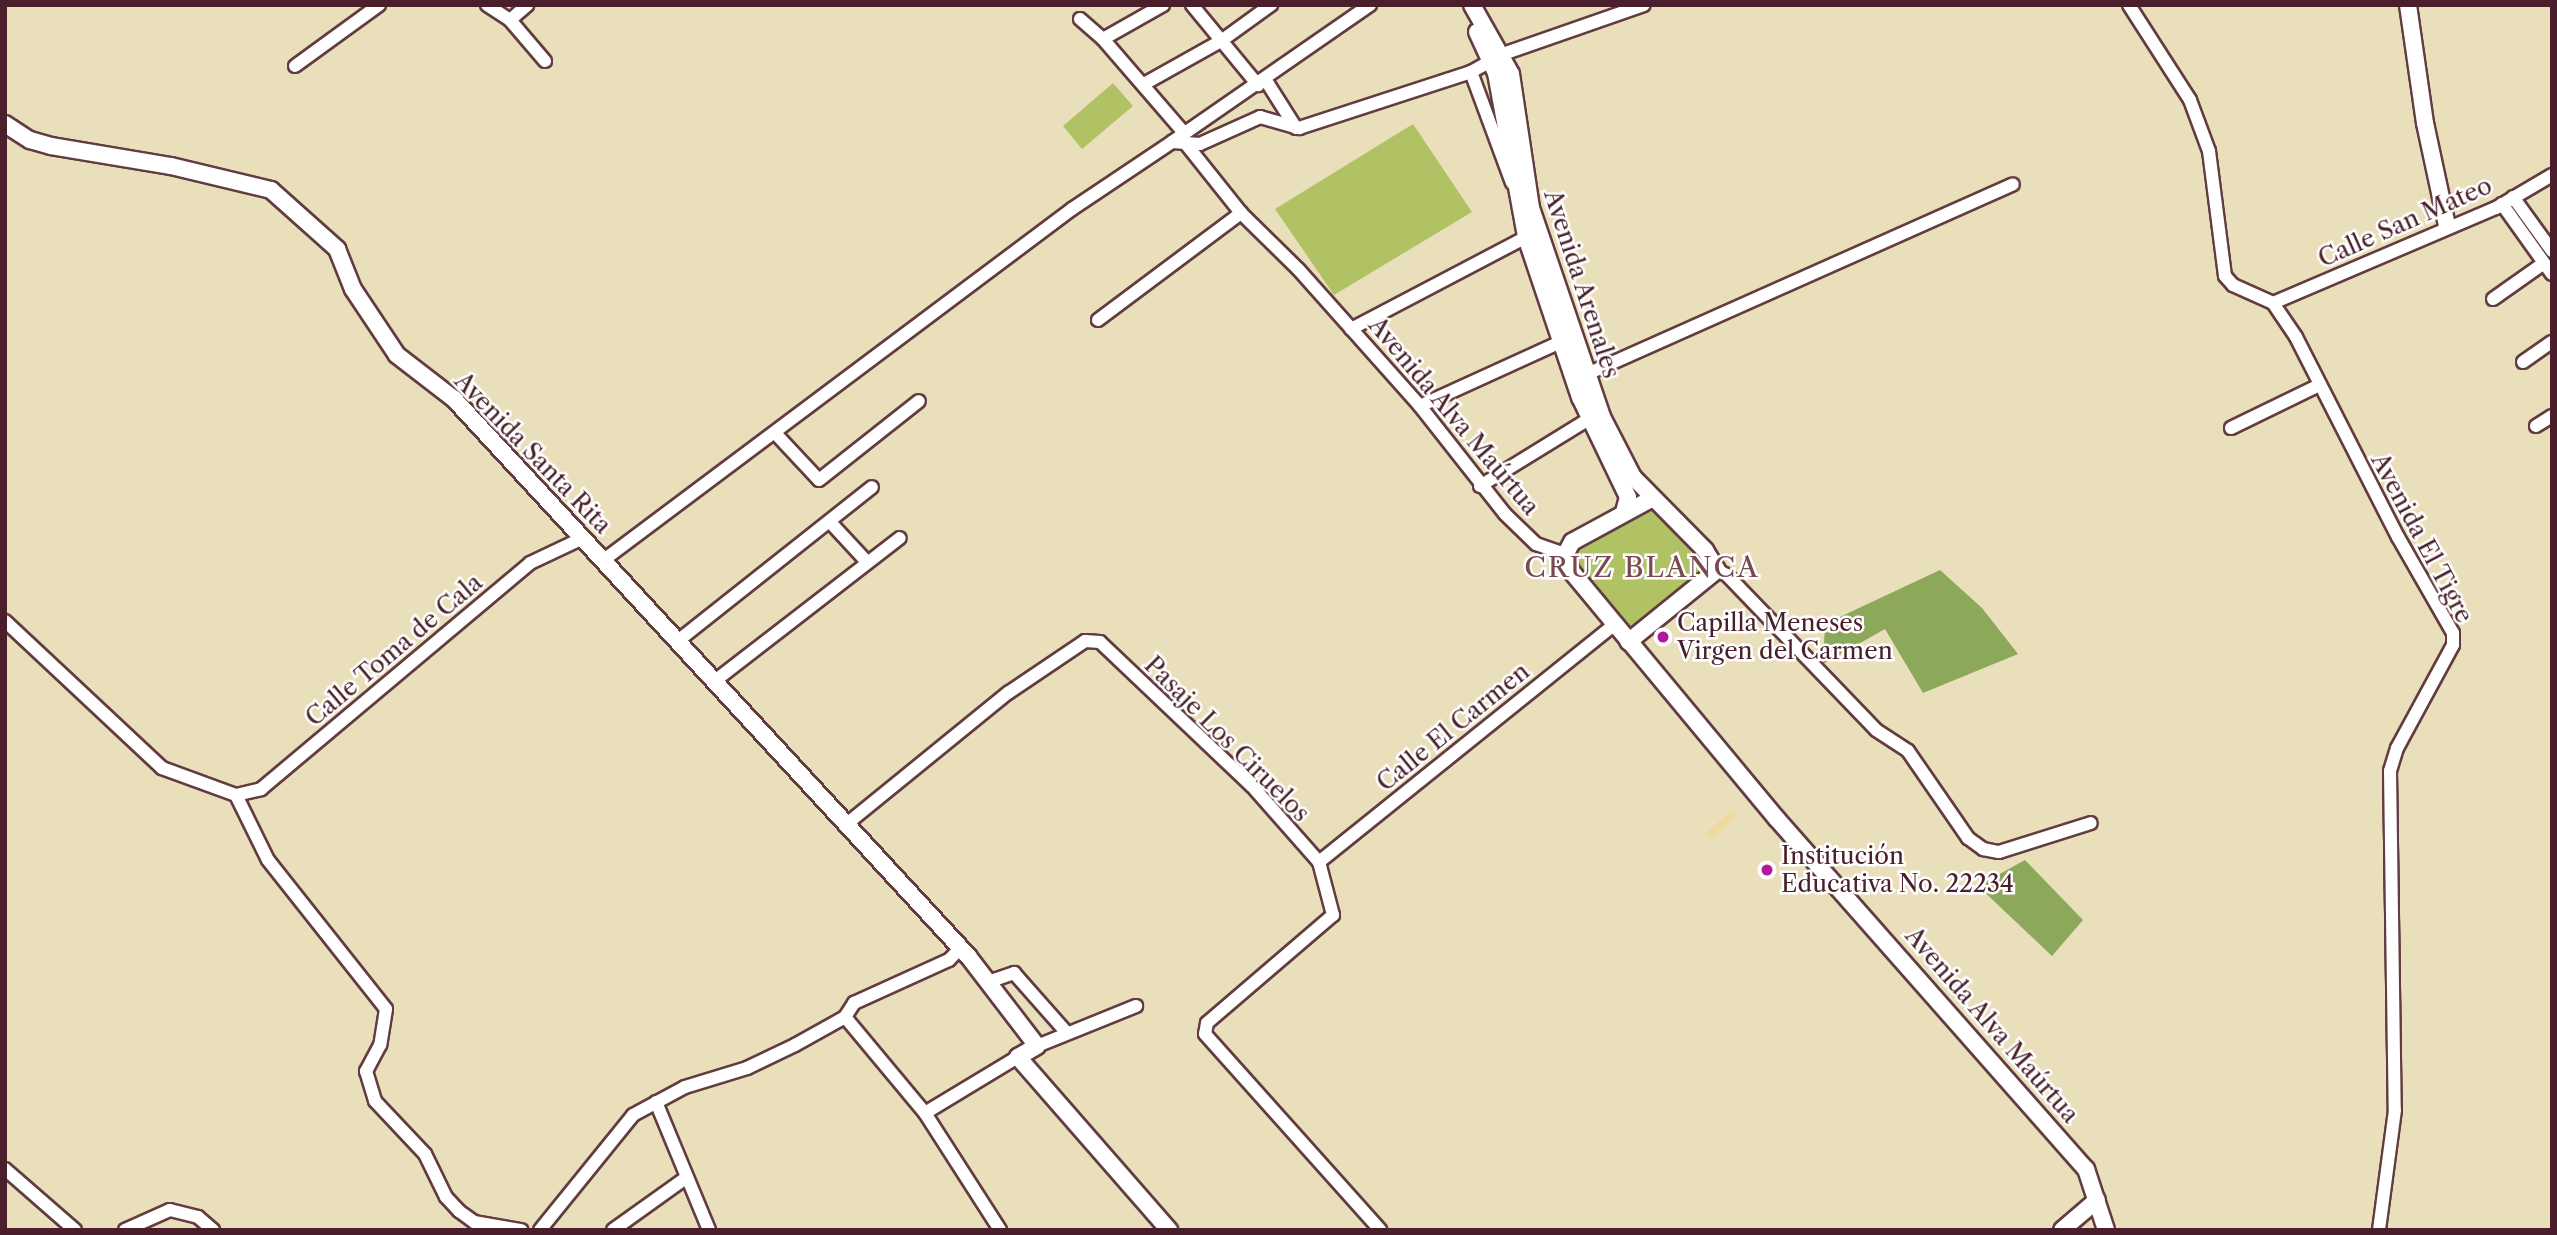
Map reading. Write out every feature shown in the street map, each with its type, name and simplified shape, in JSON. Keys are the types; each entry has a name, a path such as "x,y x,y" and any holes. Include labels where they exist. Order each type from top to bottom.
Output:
{"street":[{"path":"295,66 379,5"},
{"path":"486,5 510,20 545,61"},
{"path":"510,20 527,5"},
{"path":"1103,39 1163,5"},
{"path":"1192,5 1221,41 1261,82 1296,128"},
{"path":"1143,84 1221,41 1271,5"},
{"path":"605,559 1072,209 1172,142 1185,138 1370,5"},
{"path":"1461,5 1497,57"},
{"name":"Avenida Arenales","path":"1472,5 1515,93 1531,208 1589,419 1628,497 1624,512"},
{"path":"1185,138 1199,144 1261,117 1296,128 1471,72 1497,57 1644,5"},
{"path":"2129,5 2190,100 2209,151 2225,276 2233,285 2273,303"},
{"path":"2407,5 2425,123 2447,226"},
{"name":"Avenida Alva Maúrtua","path":"1080,19 1103,39 1143,84 1241,213 1420,406 1479,486 1532,541 1565,554 1571,571 1614,625 1777,819 2086,1169 2106,1230"},
{"name":"Avenida Arenales","path":"1497,57 1513,184 1526,237 1567,338 1587,374 1602,417 1633,477 1704,550 1717,570"},
{"path":"1471,72 1513,184"},
{"name":"Avenida Santa Rita","path":"5,124 30,140 51,146 171,166 273,191 342,255 353,289 397,355 452,397 849,822 960,948 1037,1046"},
{"name":"Calle San Mateo","path":"2273,303 2507,200 2552,175"},
{"path":"1587,374 2012,184"},
{"path":"2507,200 2552,251"},
{"path":"2493,299 2548,268 2507,200"},
{"path":"1098,320 1241,213"},
{"path":"1351,329 1526,237"},
{"name":"Avenida El Tigre","path":"2273,303 2296,337 2453,632 2453,645 2397,748 2390,771 2395,1096 2379,1230"},
{"path":"1420,406 1567,338"},
{"path":"2523,362 2552,342"},
{"path":"2231,428 2319,384"},
{"path":"775,433 819,480 919,401"},
{"path":"2536,426 2552,416"},
{"path":"1479,486 1589,419"},
{"path":"679,640 872,487"},
{"path":"1565,554 1572,541 1653,498"},
{"path":"830,522 867,562"},
{"name":"Calle Toma de Cala","path":"236,795 261,789 530,563 583,538"},
{"path":"716,680 900,538"},
{"path":"1628,642 1717,570 1727,575 1876,730 1908,751 1968,838 1983,849 1999,852 2091,823"},
{"path":"5,621 162,768 236,795 268,860 386,1009 380,1045 366,1071 369,1092 425,1154 446,1197 459,1212 474,1222 521,1230"},
{"name":"Calle El Carmen","path":"1319,862 1614,625"},
{"name":"Pasaje Los Ciruelos","path":"849,822 1008,693 1095,639 1252,786 1319,862 1332,915 1207,1023 1205,1034 1380,1230"},
{"path":"540,1230 620,1128 656,1102 685,1087 747,1068 845,1017 854,1003 949,960 960,948"},
{"path":"988,982 1014,973 1067,1033"},
{"path":"925,1113 1037,1046 1136,1006"},
{"path":"845,1017 925,1113 1000,1230"},
{"path":"1018,1057 1169,1230"},
{"path":"656,1102 709,1230"},
{"path":"5,1169 75,1230"},
{"path":"613,1230 686,1178"},
{"path":"2062,1230 2097,1200"},
{"path":"125,1230 170,1210 198,1217 213,1230"}],"green space":[{"path":"1113,83 1133,106 1082,149 1063,126"},
{"path":"1413,124 1472,212 1334,295 1275,209"},
{"path":"1652,507 1705,560 1700,576 1627,632 1576,566 1575,549"},
{"path":"1940,570 1982,608 2018,654 1923,693 1885,629 1823,664 1825,624"},
{"path":"2025,860 2083,920 2052,956 1978,886"}],"sand":[{"path":"1730,811 1737,816 1711,840 1705,834"}],"place":[{"name":"Capilla Meneses Virgen del Carmen","path":"1663,637"},
{"name":"Institución Educativa No. 22234","path":"1767,870"}],"district":[{"name":"CRUZ BLANCA","path":"1642,567"}]}
